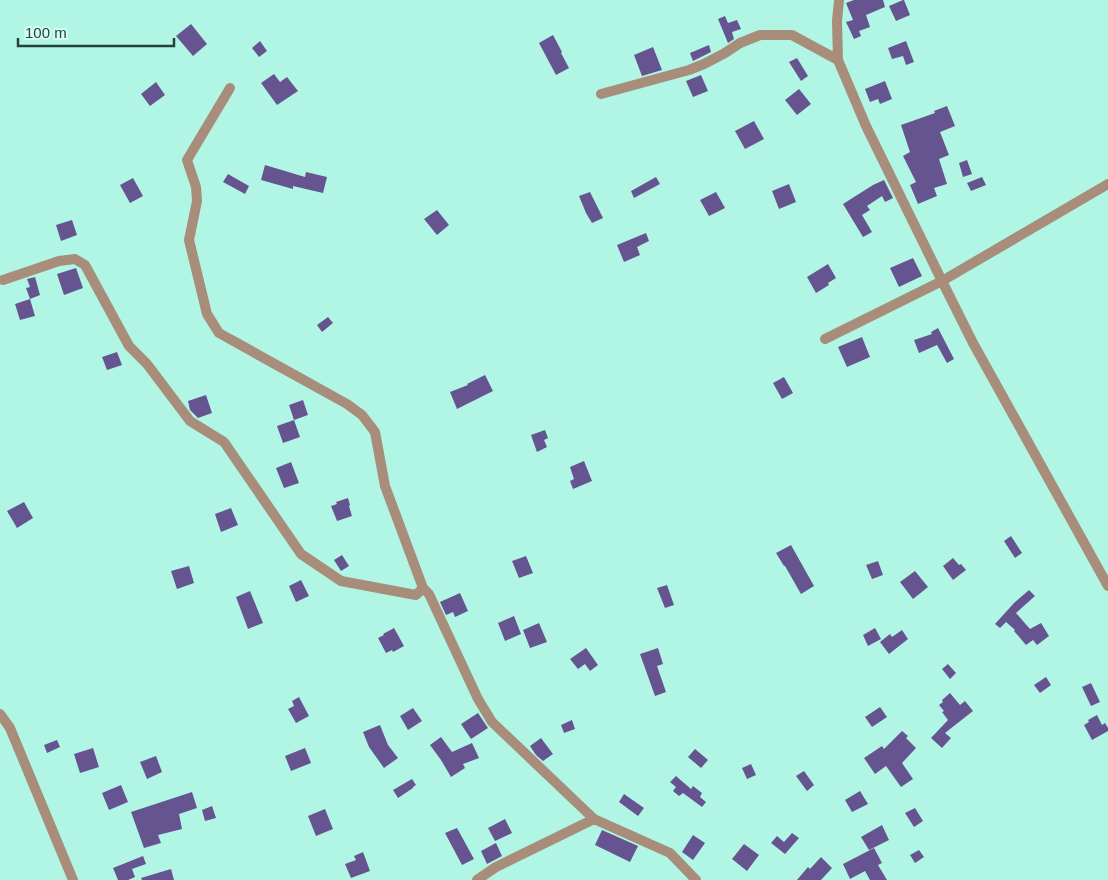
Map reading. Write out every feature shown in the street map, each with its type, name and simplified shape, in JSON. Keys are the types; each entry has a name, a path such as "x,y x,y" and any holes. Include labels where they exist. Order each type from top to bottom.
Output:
{"street":[{"path":"839,0 837,21 838,60 866,126 978,351 1108,586"},
{"path":"601,94 689,70 725,53 740,43 760,35 792,35 838,60"},
{"path":"230,88 187,160 196,187 197,201 190,240 207,314 219,333 347,404 362,415 375,432 384,486 424,588 478,699 492,722 594,819 670,853 696,880"},
{"path":"825,339 942,281 1108,184"},
{"path":"3,280 59,261 75,259 85,266 129,346 147,364 190,421 224,442 301,554 340,581 416,595 424,588"},
{"path":"0,714 10,728 73,880"},
{"path":"477,880 496,867 594,819"}],"building":[{"path":"854,0 883,0 885,7 866,15 870,27 859,31 861,36 854,39 846,22 853,20 846,3"},
{"path":"904,0 910,15 896,21 889,6"},
{"path":"725,16 728,23 737,20 741,29 732,32 734,39 728,43 718,19"},
{"path":"191,24 207,44 193,56 176,36"},
{"path":"553,35 569,68 556,75 539,43"},
{"path":"260,41 267,51 259,57 252,48"},
{"path":"906,41 914,62 906,65 903,56 892,59 888,48"},
{"path":"709,45 711,52 693,61 690,53"},
{"path":"653,47 662,70 642,76 634,55"},
{"path":"797,58 808,76 801,81 789,62"},
{"path":"274,74 280,82 287,77 298,91 277,105 261,83"},
{"path":"701,75 708,91 693,97 686,81"},
{"path":"885,81 892,99 880,104 878,99 870,102 865,89"},
{"path":"156,82 165,95 150,106 141,94"},
{"path":"799,89 811,104 797,115 785,100"},
{"path":"947,106 955,126 940,132 949,155 939,159 947,184 934,188 937,196 918,204 910,185 916,182 903,156 910,152 901,125 935,113 934,111"},
{"path":"754,121 764,139 745,149 735,131"},
{"path":"967,160 972,174 963,177 959,163"},
{"path":"265,165 305,177 306,172 327,177 323,193 293,186 293,189 261,180"},
{"path":"228,174 249,186 245,194 223,182"},
{"path":"656,177 660,184 634,198 631,191"},
{"path":"982,177 986,185 971,191 967,183"},
{"path":"133,178 143,196 130,203 120,185"},
{"path":"884,180 893,198 885,202 882,196 867,206 870,210 862,215 872,232 863,237 843,204"},
{"path":"789,184 796,202 779,209 772,191"},
{"path":"590,192 603,218 592,223 579,196"},
{"path":"716,192 725,208 709,216 700,200"},
{"path":"437,210 449,225 437,235 424,219"},
{"path":"72,220 77,235 61,241 56,225"},
{"path":"646,233 649,241 637,247 640,255 624,262 617,245"},
{"path":"913,258 922,276 899,287 890,268"},
{"path":"828,264 836,278 816,293 807,277"},
{"path":"76,268 83,288 64,295 57,274"},
{"path":"35,277 40,295 30,299 26,288 30,287 27,279"},
{"path":"30,299 35,316 20,320 15,304"},
{"path":"328,317 333,323 322,332 317,325"},
{"path":"938,328 954,359 947,363 937,345 919,353 914,340 932,334 931,332"},
{"path":"862,337 870,357 847,367 838,347"},
{"path":"117,352 122,365 107,370 102,357"},
{"path":"485,375 493,391 457,409 450,392 468,385"},
{"path":"784,377 793,393 782,399 773,383"},
{"path":"206,395 212,413 198,418 190,410 188,401"},
{"path":"303,400 308,415 294,420 289,405"},
{"path":"294,420 300,437 283,443 277,426"},
{"path":"545,430 548,438 544,440 547,447 537,452 531,435"},
{"path":"584,461 592,481 573,489 570,481 574,479 570,467"},
{"path":"291,462 299,483 284,488 276,468"},
{"path":"348,498 352,516 337,521 331,506"},
{"path":"24,502 33,518 17,528 7,511"},
{"path":"231,508 238,525 221,532 215,514"},
{"path":"1011,536 1022,553 1015,558 1004,541"},
{"path":"791,545 814,586 801,594 776,553"},
{"path":"342,555 349,566 341,571 334,560"},
{"path":"526,556 533,573 519,578 512,561"},
{"path":"953,558 966,570 953,580 943,566"},
{"path":"878,561 883,575 872,579 866,565"},
{"path":"189,566 194,583 177,589 171,571"},
{"path":"915,571 928,587 913,599 900,582"},
{"path":"301,580 309,596 296,602 289,586"},
{"path":"667,585 674,605 665,608 657,588"},
{"path":"1029,590 1035,596 1016,613 1030,629 1041,623 1049,636 1037,645 1033,640 1026,645 1015,630 1006,622 1000,628 995,624"},
{"path":"250,591 263,623 248,629 236,597"},
{"path":"460,593 468,611 455,617 453,612 446,615 440,602"},
{"path":"514,616 521,634 505,641 498,623"},
{"path":"539,623 547,642 530,648 523,630"},
{"path":"394,628 404,646 393,652 392,650 386,653 378,638"},
{"path":"875,628 881,639 868,646 863,635"},
{"path":"902,630 908,639 889,654 880,642 890,634 892,637"},
{"path":"586,648 598,665 590,671 585,664 578,669 570,659"},
{"path":"658,648 663,664 657,666 666,692 655,696 640,654"},
{"path":"948,664 956,673 950,679 942,669"},
{"path":"1046,677 1051,685 1040,693 1034,685"},
{"path":"1091,683 1100,702 1091,706 1082,687"},
{"path":"950,693 960,705 965,701 973,711 945,733 951,738 942,748 931,738 948,720 939,705"},
{"path":"299,697 309,716 296,723 288,709 294,706 292,701"},
{"path":"880,707 887,717 872,727 865,717"},
{"path":"413,708 422,721 408,730 400,716"},
{"path":"478,713 488,728 471,739 461,724"},
{"path":"1097,715 1102,725 1105,723 1108,731 1092,740 1084,725 1089,722 1088,720"},
{"path":"572,720 575,729 564,733 561,725"},
{"path":"380,725 388,745 398,758 384,768 369,747 363,732"},
{"path":"902,731 916,748 902,763 913,779 901,787 886,766 875,774 864,758 882,746 884,749"},
{"path":"441,737 452,752 472,743 479,758 463,764 465,768 451,777 430,745"},
{"path":"541,738 553,754 543,761 530,746"},
{"path":"57,740 60,747 47,753 44,745"},
{"path":"93,748 99,767 80,773 74,754"},
{"path":"305,748 311,763 291,771 285,756"},
{"path":"695,749 708,760 701,768 688,757"},
{"path":"156,756 162,772 147,779 140,762"},
{"path":"751,764 756,775 747,779 742,768"},
{"path":"804,771 814,785 807,791 796,776"},
{"path":"676,776 691,789 693,786 702,793 700,797 706,802 702,807 683,793 679,796 673,791 676,787 670,782"},
{"path":"412,779 416,785 398,798 393,790"},
{"path":"121,785 128,802 109,810 102,793"},
{"path":"860,791 868,804 852,812 845,800"},
{"path":"192,792 197,808 179,814 182,829 158,835 161,843 144,848 131,812"},
{"path":"624,794 644,808 638,816 619,802"},
{"path":"212,806 216,818 205,821 202,810"},
{"path":"915,808 923,821 914,827 905,813"},
{"path":"325,809 333,829 316,836 308,816"},
{"path":"505,819 512,833 495,841 488,828"},
{"path":"882,825 889,840 869,850 861,837"},
{"path":"457,828 474,859 462,865 445,833"},
{"path":"602,830 638,846 630,862 595,845"},
{"path":"792,833 799,838 785,854 771,843 777,836 784,842"},
{"path":"693,835 705,843 693,860 682,852"},
{"path":"496,843 502,856 487,864 481,851"},
{"path":"744,844 759,855 747,871 732,859"},
{"path":"874,848 882,863 878,865 887,880 870,880 865,871 850,879 843,864"},
{"path":"919,850 924,857 915,863 910,855"},
{"path":"363,852 370,871 351,878 345,864 356,860 354,856"},
{"path":"143,856 146,864 132,869 135,877 128,880 118,880 113,868"},
{"path":"821,857 832,868 821,880 797,880 808,867 810,869"},
{"path":"171,869 174,880 142,880 141,878"}]}
